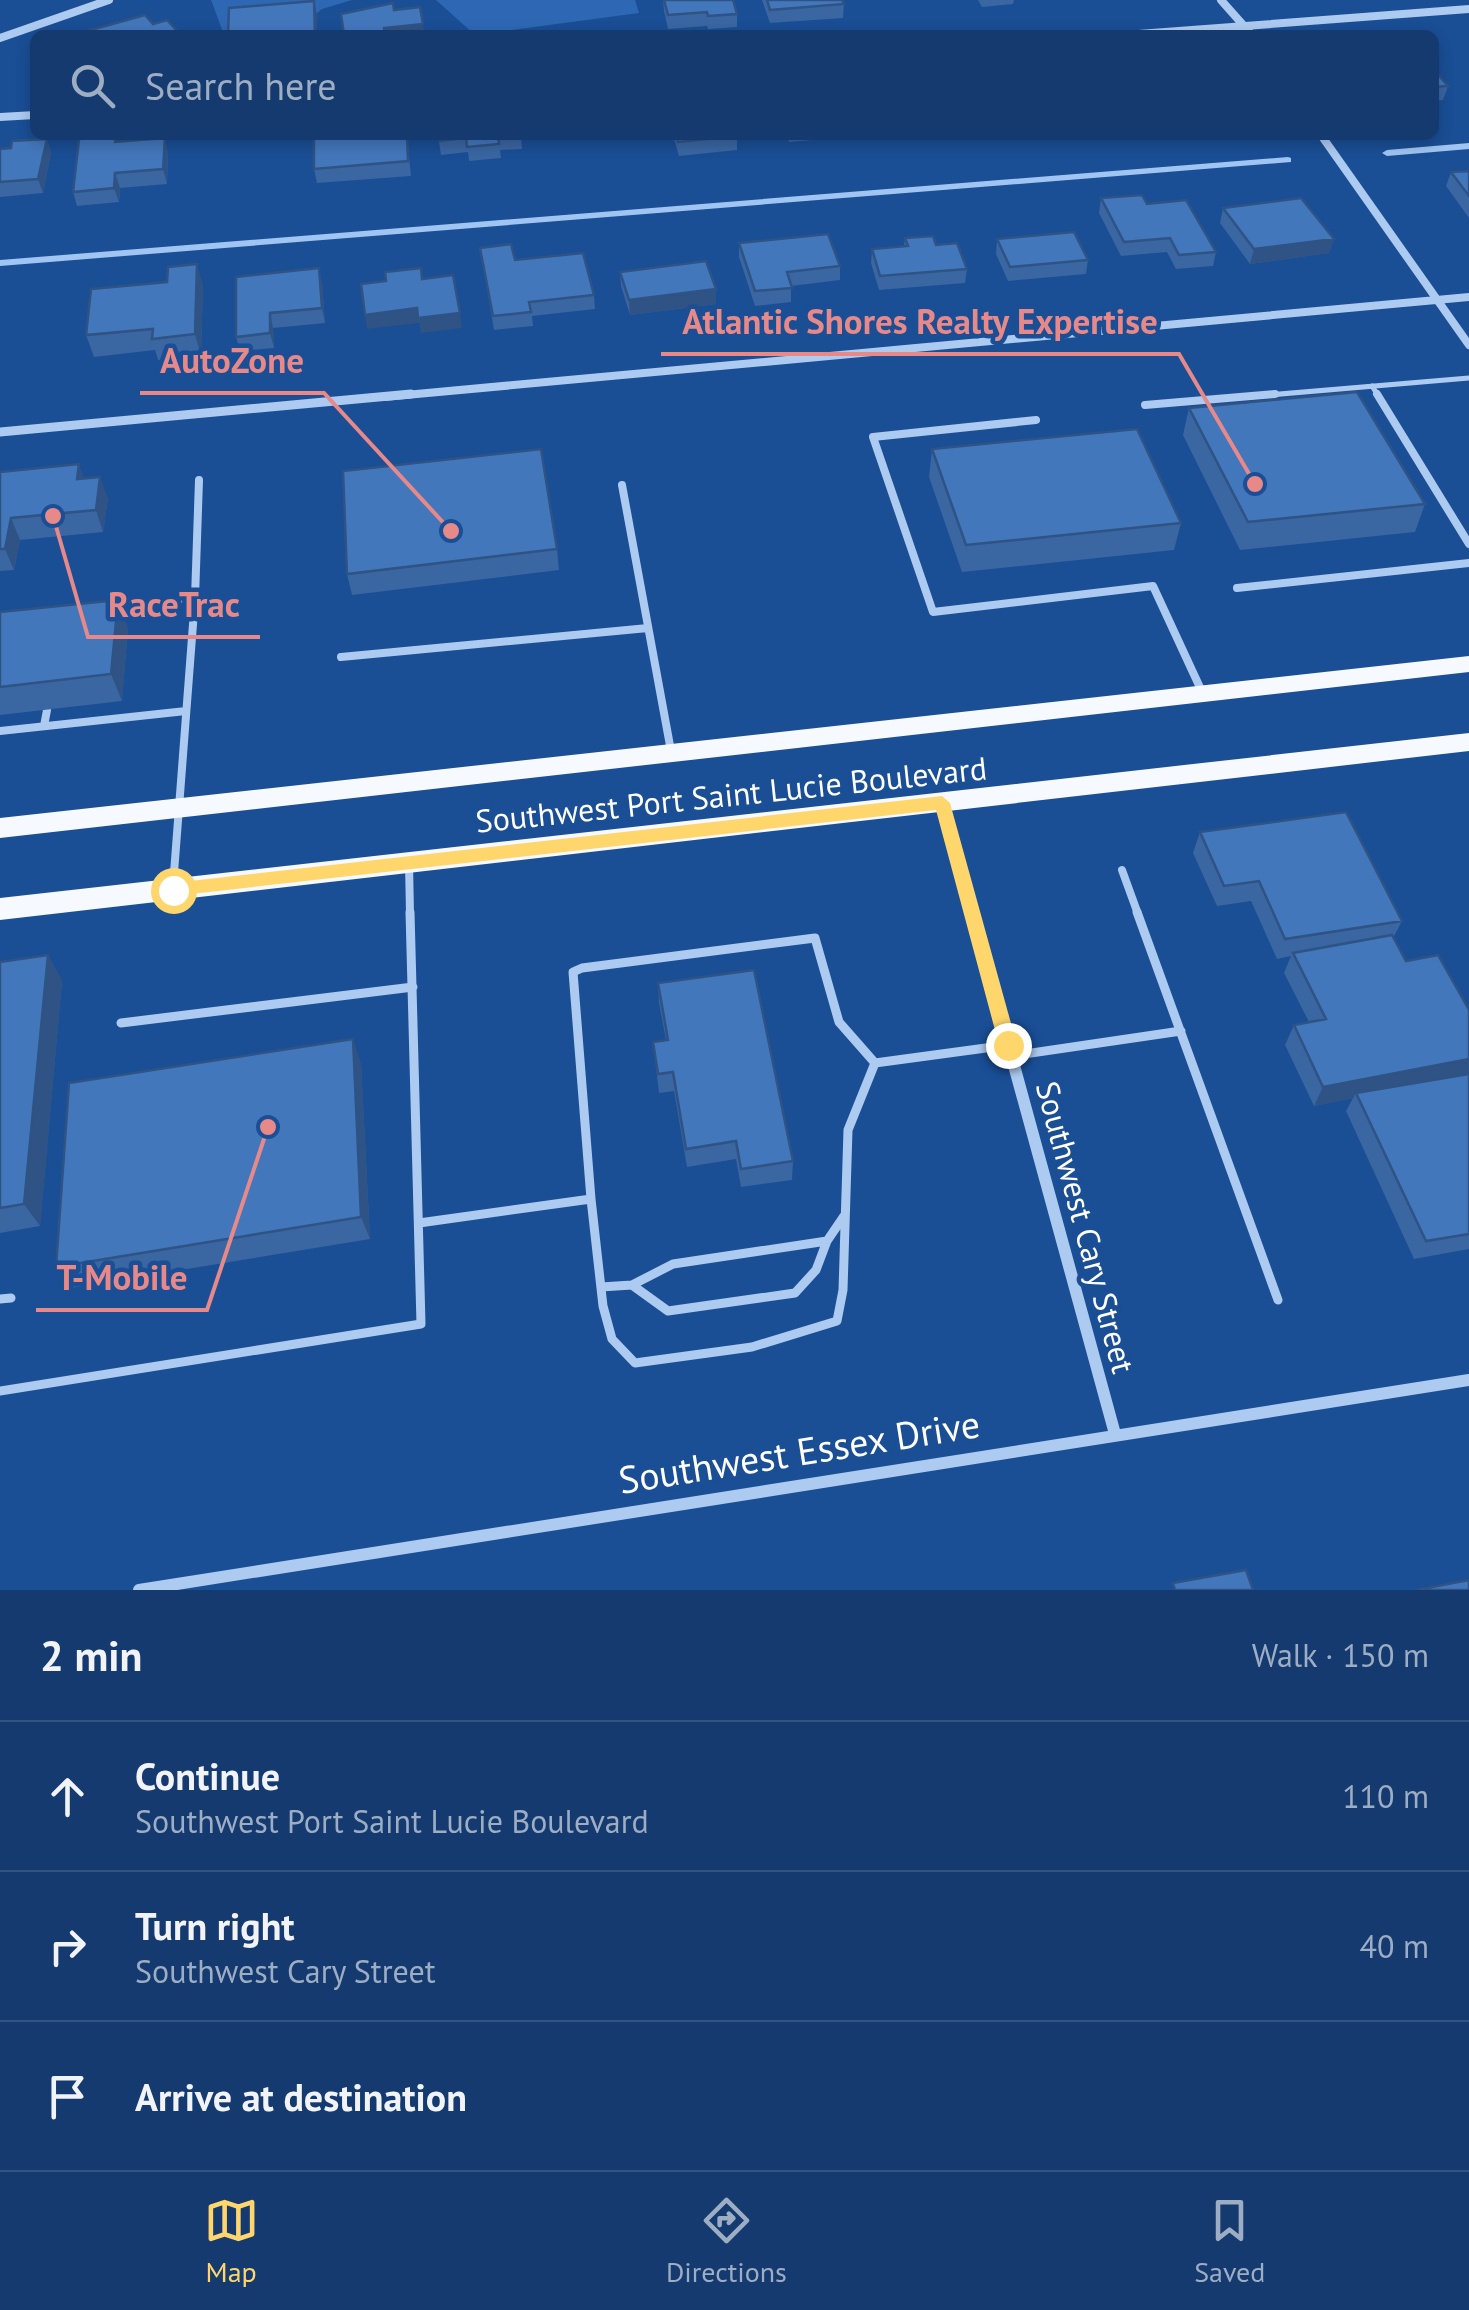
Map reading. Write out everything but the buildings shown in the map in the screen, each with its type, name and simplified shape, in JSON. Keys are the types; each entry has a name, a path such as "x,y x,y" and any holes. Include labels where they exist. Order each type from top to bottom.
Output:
{"main road":[{"name":"Southwest Port Saint Lucie Boulevard","path":"0,828 1469,664"},
{"name":"Southwest Port Saint Lucie Boulevard","path":"0,909 1469,742"}],"street":[{"path":"0,38 109,0"},
{"path":"1221,0 1249,30"},
{"path":"1192,30 1469,8"},
{"path":"0,118 30,115"},
{"path":"1325,140 1469,345"},
{"path":"0,432 1469,297"},
{"name":"Southwest Cary Street","path":"942,803 1114,1434"},
{"name":"Southwest Essex Drive","path":"139,1590 1469,1380"}],"lane":[{"path":"1145,404 1469,378"},
{"path":"1372,386 1469,544"},
{"path":"1036,420 874,437 933,612 1153,586 1203,694"},
{"path":"173,890 196,598 199,480"},
{"path":"622,484 671,754"},
{"path":"1236,588 1469,563"},
{"path":"100,607 196,598"},
{"path":"341,657 648,628"},
{"path":"44,726 46,710"},
{"path":"0,731 186,711"},
{"path":"0,1390 421,1324 410,863"},
{"path":"1122,870 1278,1300"},
{"path":"876,1064 848,1130 847,1212 838,1321 752,1347 635,1363 612,1339 601,1287 572,972 816,938 830,1003 846,1041 876,1064 1181,1031"},
{"path":"120,1023 412,987"},
{"path":"419,1223 591,1199"},
{"path":"632,1285 668,1312 795,1293 816,1270 827,1241 847,1212"},
{"path":"601,1287 632,1285 673,1264 827,1241"}],"shaded area":[{"path":"211,0 352,0 322,9 296,30 222,30"},
{"path":"436,0 635,0 639,13 512,30 469,30"}],"waterway":[{"path":"1387,153 1469,146"},
{"path":"0,263 1288,160"}],"place":[{"name":"Atlantic Shores Realty Expertise","path":"1255,484"},
{"name":"RaceTrac","path":"53,516"},
{"name":"AutoZone","path":"451,531"},
{"name":"T-Mobile","path":"268,1127"}],"route":[{"path":"173,890 942,803 1008,1045"}]}
